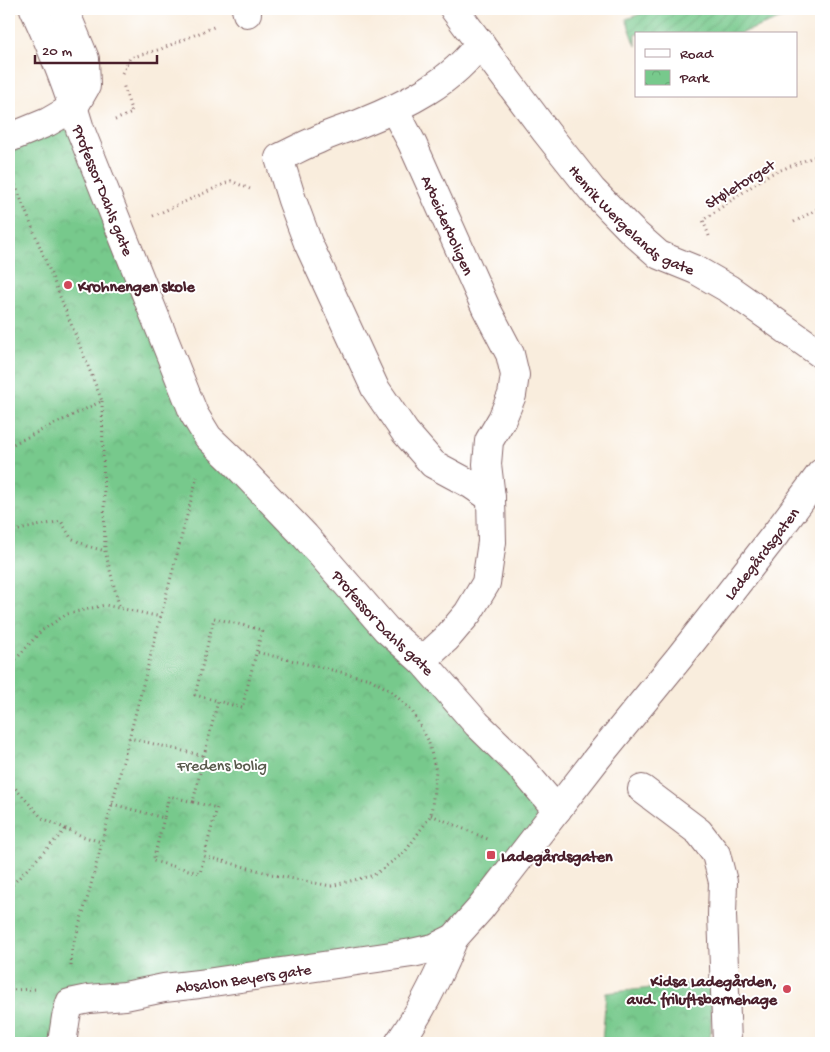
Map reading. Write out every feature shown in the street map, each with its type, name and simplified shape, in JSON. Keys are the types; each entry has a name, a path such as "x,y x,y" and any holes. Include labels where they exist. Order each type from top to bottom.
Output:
{"street":[{"name":"Professor Dahls gate","path":"34,9 46,35 74,107 80,129 194,414 208,437 305,536 386,629 422,661 477,724 518,764 557,810"},
{"name":"Professor Dahls gate","path":"64,9 85,59 86,86 74,107"},
{"name":"Henrik Wergelands gate","path":"454,9 592,190 633,232 659,255 696,270 729,288 821,354"},
{"path":"480,42 470,57 437,84 394,109 318,139 279,158 308,243 375,388 405,432 433,464 472,485 491,498"},
{"path":"9,138 48,122 74,107"},
{"name":"Arbeiderboligen","path":"394,109 412,143 486,308 510,354 515,375 512,395 502,419 489,441 487,464 491,498 492,542 486,583 468,613 446,639 422,661"},
{"name":"Ladegårdsgaten","path":"403,1037 447,956 454,938 500,884 598,757 690,644 821,473"},
{"path":"642,788 699,832 716,854 723,882 722,915 727,1043"},
{"name":"Absalon Beyers gate","path":"62,1043 70,1003 412,953 434,948 454,938"}],"path":[{"path":"74,107 100,126 132,113 121,75 130,58 161,49 246,11"},
{"name":"Støletorget","path":"696,270 717,260 703,220 768,175 821,154"},
{"path":"9,168 102,401 105,551 120,609"},
{"path":"150,218 231,181 265,194 292,200"},
{"path":"794,222 821,207"},
{"path":"9,446 102,401"},
{"path":"72,949 88,896 208,437"},
{"path":"9,532 60,521 70,538 87,546 105,551"},
{"path":"9,668 41,631 67,614 105,605 161,616"},
{"path":"214,618 262,630 242,708 218,702 195,695 214,618"},
{"path":"204,856 279,876 331,886 374,875 405,852 431,815 436,771 428,740 412,711 391,691 370,679 256,652"},
{"path":"193,802 218,702"},
{"path":"129,738 204,756"},
{"path":"9,781 42,818 82,836 101,842"},
{"path":"169,796 193,802 217,808 200,873 152,861 169,796"},
{"path":"112,804 164,818"},
{"path":"431,815 496,842"},
{"path":"9,888 66,829"},
{"path":"9,990 39,989"}],"green space":[{"path":"655,9 806,9 744,32 635,32 635,43 626,19"},
{"name":"Fredens bolig","path":"74,107 194,414 557,810 454,938 89,999 61,1043 9,1043 9,138"},
{"path":"713,981 710,1043 602,1043 606,993"}],"place":[{"name":"Krohnengen skole","path":"68,285"},
{"name":"Ladegårdsgaten","path":"491,855"},
{"name":"Kidsa Ladegården, avd. friluftsbarnehage","path":"787,989"}]}
